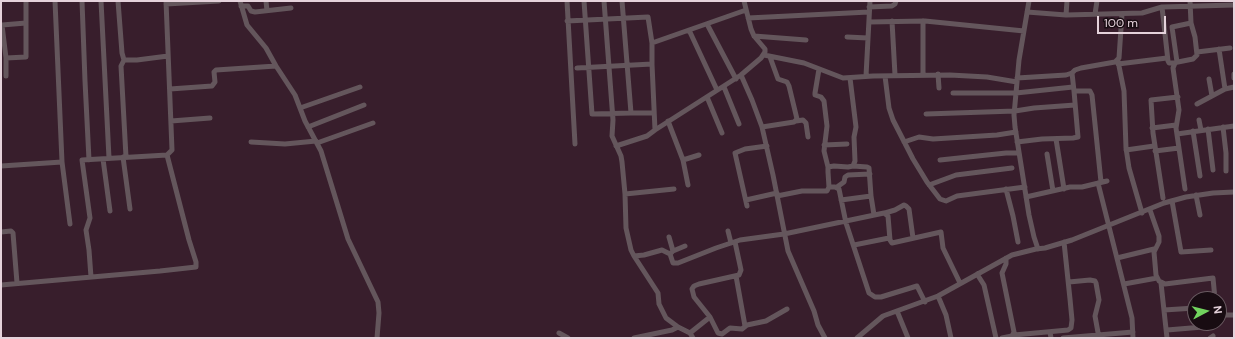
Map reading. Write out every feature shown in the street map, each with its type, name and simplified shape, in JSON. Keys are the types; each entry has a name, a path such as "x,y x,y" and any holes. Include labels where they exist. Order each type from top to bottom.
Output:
{"street":[{"path":"6,58 26,57 26,1"},
{"path":"55,1 62,162 70,224"},
{"path":"82,1 89,160"},
{"path":"101,1 106,158 110,212"},
{"path":"118,1 122,53 124,60 121,66 124,157 130,209"},
{"path":"91,277 86,230 90,218 82,160 167,155 172,150 166,3 219,1"},
{"path":"266,1 266,11"},
{"path":"567,1 575,144"},
{"path":"584,1 592,114 654,113"},
{"path":"604,1 612,113 612,136 621,156 626,194 626,228 630,250 658,293 659,304 666,318 678,328 692,336 710,317"},
{"path":"622,1 631,113"},
{"path":"616,146 647,136 668,121 736,79 764,55 765,49 754,36 751,29 744,1"},
{"path":"748,18 892,6 896,1"},
{"path":"1029,1 1019,60 1014,111 1017,142 1026,197 1038,249"},
{"path":"1066,15 1067,1"},
{"path":"1095,14 1097,1"},
{"path":"1156,1 1156,9"},
{"path":"1028,12 1066,15 1122,14 1146,13 1162,7 1190,3 1234,5"},
{"path":"1162,7 1167,58 1169,64 1194,59 1197,55 1191,23 1190,3"},
{"path":"241,4 248,6 253,12 291,8"},
{"path":"241,4 247,25 266,48 295,96 315,142 321,151 348,239 378,302 379,313 377,338"},
{"path":"866,76 869,7"},
{"path":"652,43 746,10"},
{"path":"1122,14 1118,62 1124,91 1126,150 1142,213"},
{"path":"568,21 648,17 652,43 655,130"},
{"path":"892,21 895,75"},
{"path":"869,22 923,21 1024,31"},
{"path":"923,21 923,75"},
{"path":"6,76 6,58 2,25 26,23"},
{"path":"1185,189 1176,125 1179,110 1173,68 1176,63 1172,27 1191,23"},
{"path":"706,24 736,79"},
{"path":"689,30 717,90"},
{"path":"754,36 806,40"},
{"path":"847,37 868,38"},
{"path":"1197,52 1230,48"},
{"path":"1219,49 1225,89"},
{"path":"764,55 804,63 840,78 938,74 1017,80 1072,74 1075,70 1081,68 1111,63 1167,58"},
{"path":"124,60 168,56"},
{"path":"770,57 778,79 786,82 789,86 797,117 796,121"},
{"path":"577,68 652,64"},
{"path":"170,88 212,86 215,84 216,80 214,72 216,70 276,66"},
{"path":"818,69 815,95 821,97 824,101 827,126 824,151 828,167 829,188"},
{"path":"938,74 939,88"},
{"path":"1017,142 1078,137 1072,74"},
{"path":"741,75 762,127 788,251 814,311 818,325 825,338"},
{"path":"885,76 889,108 893,120 929,185 940,199 946,201 957,196 1025,187"},
{"path":"850,78 856,127 854,137 855,161 853,166"},
{"path":"1209,78 1212,96"},
{"path":"300,108 360,87"},
{"path":"724,87 739,124"},
{"path":"1197,104 1225,89 1234,87"},
{"path":"953,93 1016,93 1074,89 1087,90 1091,92 1109,225 1132,318 1133,335 1063,338"},
{"path":"707,97 722,133"},
{"path":"1163,198 1152,128 1151,100 1178,97"},
{"path":"308,127 364,105"},
{"path":"926,114 1014,111 1076,105"},
{"path":"171,121 210,118"},
{"path":"762,127 803,120 806,123 808,137"},
{"path":"1199,120 1201,130"},
{"path":"668,121 683,160 688,185"},
{"path":"251,142 285,144 315,142 373,123"},
{"path":"1152,128 1176,125"},
{"path":"1177,134 1234,126"},
{"path":"1224,127 1226,171"},
{"path":"1208,129 1213,170"},
{"path":"904,142 919,137 926,139 987,136 1016,132"},
{"path":"1193,132 1200,176"},
{"path":"1056,139 1064,188"},
{"path":"824,145 847,144"},
{"path":"748,206 734,154 746,149 767,146"},
{"path":"1126,150 1179,148"},
{"path":"940,160 1019,153"},
{"path":"1047,154 1053,191"},
{"path":"1,285 196,267 196,262 167,155"},
{"path":"683,160 699,155"},
{"path":"1,166 62,162"},
{"path":"828,167 867,167 870,174 874,215"},
{"path":"929,185 956,175 1012,168"},
{"path":"746,200 802,191 825,192 829,188 837,187 844,182 845,177 848,175 870,174"},
{"path":"1026,197 1064,188 1082,187 1102,182"},
{"path":"837,187 867,290 875,297 885,297 915,286 919,288 924,299"},
{"path":"626,194 674,189"},
{"path":"1006,189 1018,242"},
{"path":"857,338 881,317 924,299 938,296 959,281 977,274 1006,258 1064,242 1172,201 1196,195 1234,192"},
{"path":"1196,195 1200,215"},
{"path":"841,200 871,196"},
{"path":"1172,201 1181,252 1211,250"},
{"path":"669,237 673,263 678,263 733,242 784,234 886,213 904,205 908,207 913,238"},
{"path":"1117,258 1154,249 1159,242 1159,236 1150,210"},
{"path":"886,213 888,216 890,242 892,243 941,232 943,248 959,281"},
{"path":"1,232 11,231 13,233 17,283"},
{"path":"728,231 733,242 741,270 739,275 692,287 694,297 710,317 718,333 720,334 730,328 740,329 745,326 766,321 787,308"},
{"path":"854,245 890,238"},
{"path":"1002,338 1014,335 1022,336 1068,330 1071,328 1072,320 1069,282 1064,242"},
{"path":"634,256 640,256 662,250 671,252 685,246"},
{"path":"1154,249 1157,278 1161,283 1167,338"},
{"path":"1006,258 1006,264 1002,273 1014,328 1014,335"},
{"path":"977,274 984,285 996,338"},
{"path":"736,276 745,326"},
{"path":"1124,284 1157,278"},
{"path":"1161,283 1170,284 1213,278 1214,291"},
{"path":"1069,282 1095,281 1099,300 1095,316 1098,336"},
{"path":"938,296 946,315 951,338"},
{"path":"1164,310 1187,309"},
{"path":"897,311 908,338"},
{"path":"634,338 678,328"},
{"path":"1167,330 1187,328"},
{"path":"1050,332 1051,338"},
{"path":"559,333 568,338"}]}
